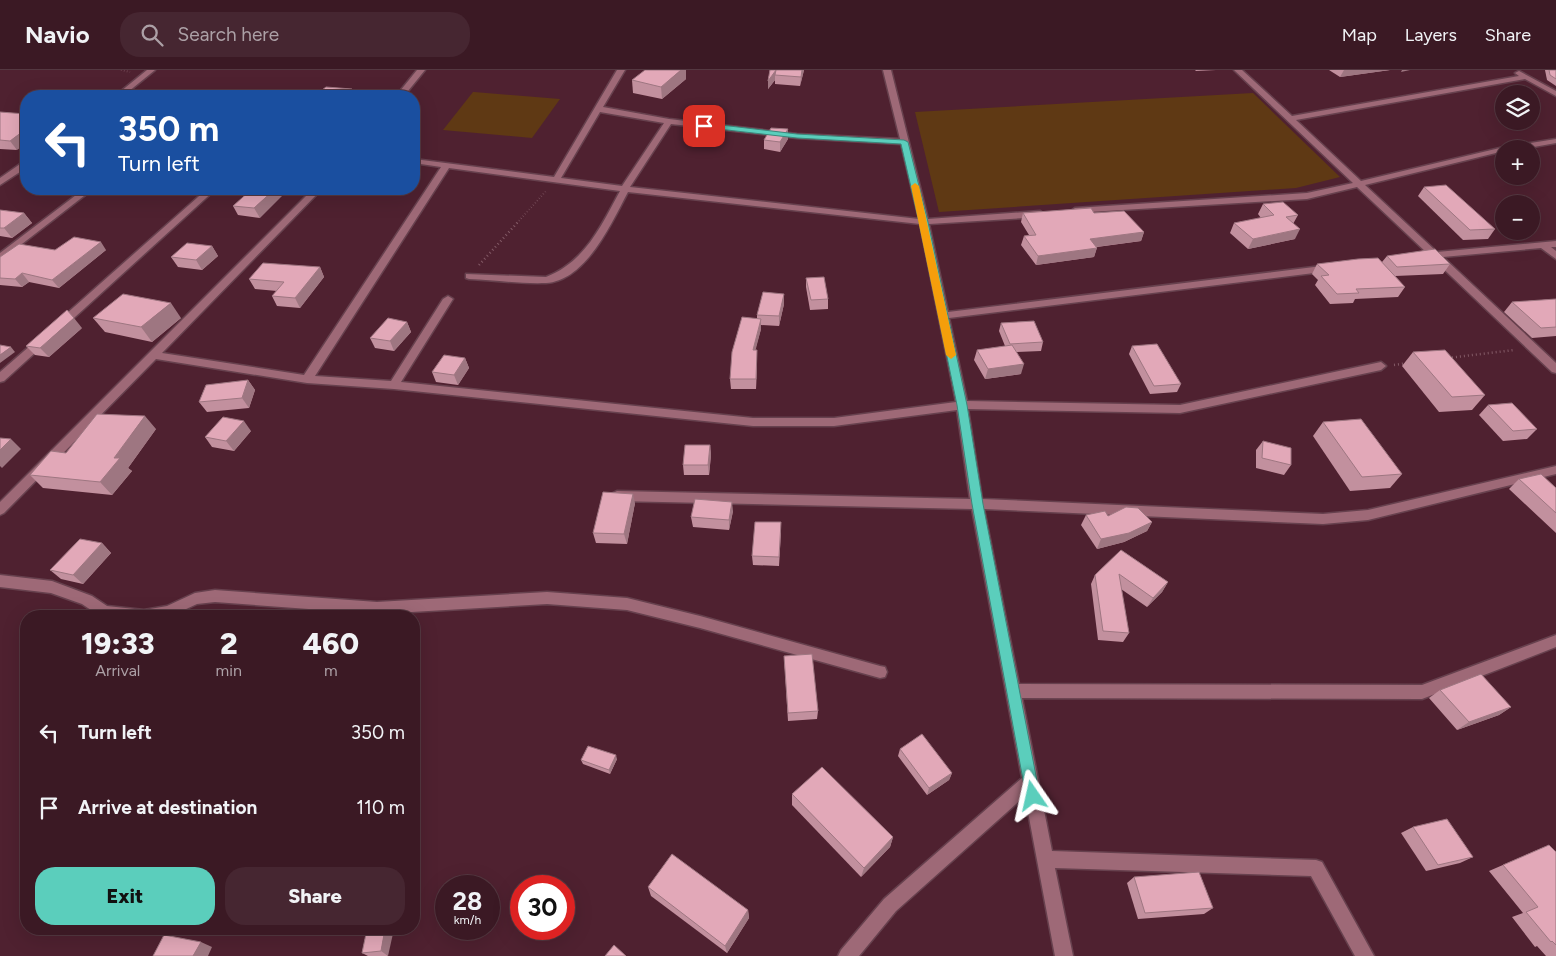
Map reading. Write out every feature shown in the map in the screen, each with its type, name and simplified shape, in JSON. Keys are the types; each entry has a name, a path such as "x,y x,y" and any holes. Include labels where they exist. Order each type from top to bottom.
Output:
{"street":[{"path":"127,90 152,70"},
{"path":"405,90 421,70"},
{"path":"556,180 621,70"},
{"path":"887,70 924,222 962,405 977,504 1064,956"},
{"path":"1238,70 1556,369"},
{"path":"1515,70 1556,94"},
{"path":"1291,119 1526,76"},
{"path":"598,109 669,121 797,136 904,142"},
{"path":"469,276 547,280 559,277 575,267 592,248 615,211 625,190 669,121"},
{"path":"1540,144 1556,141"},
{"path":"1061,212 1307,196 1495,151"},
{"path":"420,162 625,190 924,222 1051,213"},
{"path":"307,379 446,166"},
{"path":"0,182 20,168"},
{"path":"0,258 82,195"},
{"path":"0,378 205,195"},
{"path":"0,510 312,195"},
{"path":"1415,257 1556,244"},
{"path":"1543,245 1556,256"},
{"path":"943,316 1336,267"},
{"path":"394,385 448,299"},
{"path":"154,355 307,379 394,385 753,422 834,422 962,405 1180,409 1381,366"},
{"path":"612,496 977,504 1324,520 1368,515 1556,470"},
{"path":"0,581 52,586 86,600 101,610"},
{"path":"173,610 196,599 215,596 377,608 547,598 627,604 700,622 880,672"},
{"path":"1013,691 1422,692 1556,641"},
{"path":"848,956 890,905 1030,781"},
{"path":"1045,860 1316,868 1365,956"}],"path":[{"path":"469,276 556,180"},
{"path":"1447,358 1533,347"},
{"path":"1381,366 1409,363"}],"shaded area":[{"path":"473,92 560,99 532,138 443,130"},
{"path":"1253,93 1340,177 1296,188 939,212 915,112"}],"building":[{"path":"645,70 681,70 661,87 632,80"},
{"path":"770,70 776,70 768,81"},
{"path":"776,70 802,70 801,77 775,75"},
{"path":"1549,70 1556,70 1556,79 1550,75"},
{"path":"326,87 352,89 351,90 322,90"},
{"path":"0,112 20,114 20,134 10,141 0,140"},
{"path":"771,128 788,129 780,142 764,140"},
{"path":"1446,185 1495,229 1470,230 1424,187"},
{"path":"245,195 268,195 254,208 233,206"},
{"path":"1283,202 1298,215 1286,217 1300,229 1253,239 1234,223 1274,215 1263,204"},
{"path":"1091,208 1094,213 1124,211 1144,232 1090,239 1097,248 1038,256 1024,236 1036,235 1023,213"},
{"path":"0,210 24,213 4,228 0,228"},
{"path":"74,237 101,242 52,280 22,273 15,279 0,278 0,257 19,244 55,250"},
{"path":"187,243 212,246 196,260 171,257"},
{"path":"1435,249 1450,264 1397,267 1387,256"},
{"path":"1378,258 1405,287 1356,289 1359,293 1337,294 1321,276 1329,275 1317,264 1358,259"},
{"path":"263,263 320,267 295,298 272,296 284,282 249,279"},
{"path":"824,277 828,299 811,300 806,278"},
{"path":"763,292 784,294 779,316 757,315"},
{"path":"123,294 171,303 141,327 93,318"},
{"path":"1556,299 1556,327 1541,328 1512,302"},
{"path":"67,310 74,318 40,348 26,346"},
{"path":"742,317 761,319 753,350 757,350 756,379 730,379 732,352"},
{"path":"388,318 407,322 390,341 370,338"},
{"path":"1034,321 1043,342 1010,344 1001,323"},
{"path":"1157,344 1181,384 1154,386 1132,346"},
{"path":"0,345 11,347 0,355"},
{"path":"1012,345 1024,364 988,369 977,350"},
{"path":"1445,350 1485,395 1452,397 1413,352"},
{"path":"444,355 465,358 454,375 432,372"},
{"path":"248,380 242,398 199,402 206,385"},
{"path":"1512,403 1537,429 1513,431 1488,405"},
{"path":"97,414 145,416 114,458 120,458 100,482 30,475 51,451 66,453"},
{"path":"223,417 244,421 226,441 205,437"},
{"path":"1361,419 1402,474 1362,477 1323,422"},
{"path":"0,438 11,439 0,450"},
{"path":"1263,441 1291,448 1291,465 1262,458"},
{"path":"685,445 710,445 708,465 683,465"},
{"path":"1541,474 1556,488 1556,513 1519,479"},
{"path":"603,492 633,494 624,534 593,533"},
{"path":"695,499 732,502 729,520 691,517"},
{"path":"1126,507 1138,508 1152,522 1129,533 1101,539 1086,515 1105,511 1108,516"},
{"path":"755,522 781,522 779,557 752,556"},
{"path":"80,539 102,543 73,575 50,570"},
{"path":"1121,550 1168,582 1153,598 1119,574 1129,633 1103,631 1095,575"},
{"path":"812,654 818,711 788,713 784,656"},
{"path":"1481,674 1511,707 1469,722 1440,690"},
{"path":"922,734 952,773 929,788 900,749"},
{"path":"588,746 616,755 609,770 581,760"},
{"path":"822,767 893,837 864,868 792,794"},
{"path":"1447,819 1473,857 1438,865 1413,827"},
{"path":"1549,845 1556,852 1556,945 1551,942 1526,912 1538,907 1503,865"},
{"path":"672,854 748,910 725,946 648,887"},
{"path":"1199,872 1213,908 1145,913 1134,877"},
{"path":"164,935 201,942 193,956 153,956"},
{"path":"366,935 384,935 381,951 362,953"},
{"path":"614,945 626,956 605,956"}],"slow traffic":[{"path":"915,186 951,355"}],"route":[{"path":"704,126 797,136 904,142 924,222 962,405 977,504 1033,796"}]}
